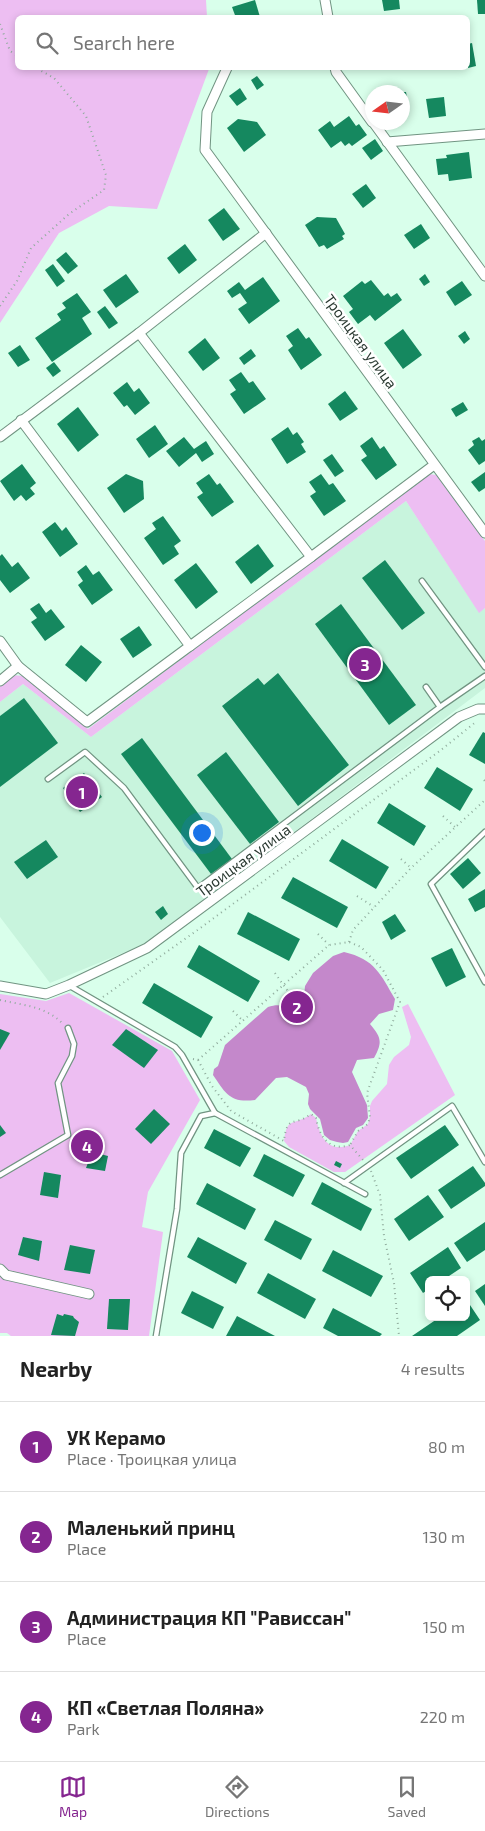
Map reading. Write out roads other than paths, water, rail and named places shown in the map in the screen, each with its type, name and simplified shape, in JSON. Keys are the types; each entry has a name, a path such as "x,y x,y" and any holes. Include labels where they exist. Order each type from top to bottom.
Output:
{"street":[{"path":"325,0 327,15"},
{"name":"Троицкая улица","path":"226,70 207,112 205,150 485,533"},
{"path":"336,70 365,111"},
{"path":"379,130 485,276"},
{"path":"387,142 485,134"},
{"path":"0,437 266,233"},
{"path":"139,332 311,557"},
{"path":"21,420 190,646"},
{"path":"0,641 18,666 87,722 434,465"},
{"path":"0,681 18,666"},
{"name":"Троицкая улица","path":"0,986 46,994 147,948 459,717 478,709 485,710"},
{"path":"0,1269 6,1275 89,1294"}],"lane":[{"path":"422,581 485,667"},
{"path":"48,779 85,752 124,788 198,888 440,707 485,676"},
{"path":"426,687 440,707"},
{"path":"485,832 431,884 485,982"},
{"path":"69,985 175,1047 182,1055 215,1113 365,1194"},
{"path":"0,1175 68,1135 58,1083 72,1056 74,1044 68,1028"},
{"path":"344,1183 452,1106 485,1162"},
{"path":"156,1336 175,1218 181,1153 201,1116 215,1113"}],"place":[{"name":"Администрация КП \"Рависсан\"","path":"365,664"},
{"name":"УК Керамо","path":"82,792"},
{"name":"Маленький принц","path":"297,1007"},
{"name":"КП «Светлая Поляна»","path":"87,1146"}]}
